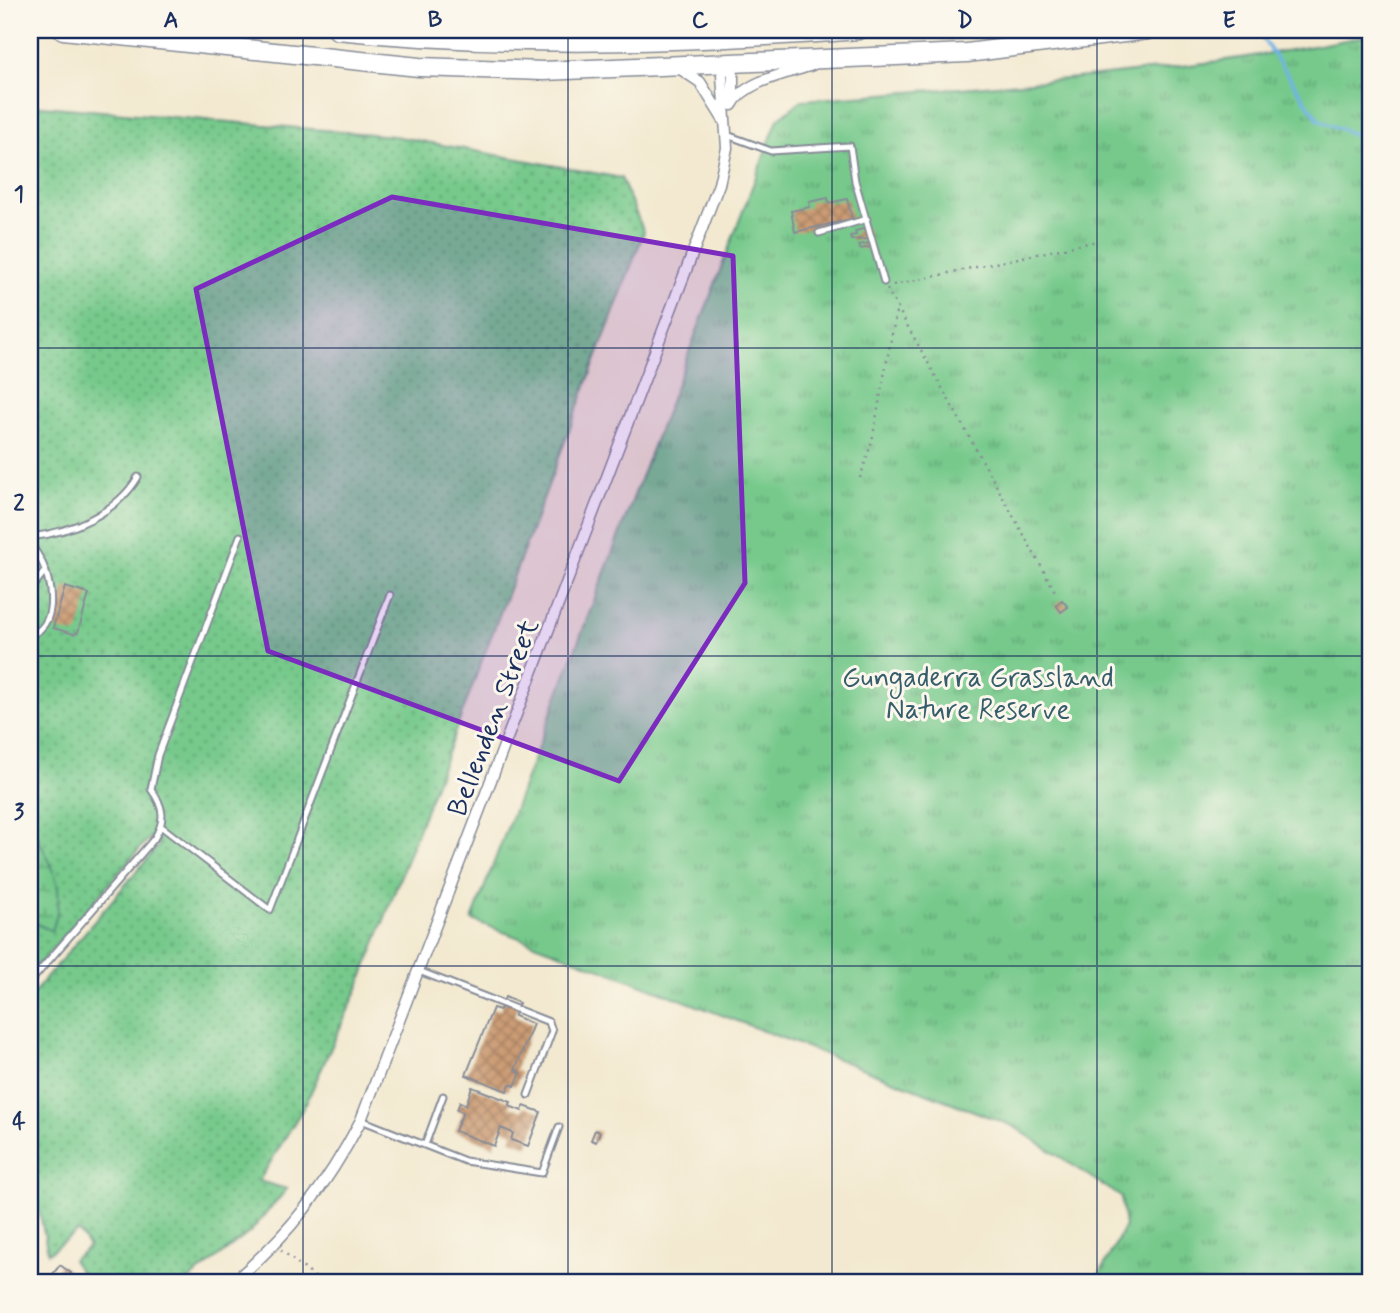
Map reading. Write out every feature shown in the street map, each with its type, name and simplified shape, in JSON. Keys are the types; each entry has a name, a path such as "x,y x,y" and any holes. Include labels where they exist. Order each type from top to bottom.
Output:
{"highway":[{"path":"63,30 419,67 543,71 967,53 1148,30"},
{"path":"337,30 411,38 542,42 669,40 859,30"},
{"path":"727,63 762,35"},
{"path":"669,40 711,49 727,63"}],"street":[{"path":"732,105 739,95 751,89 826,60"},
{"name":"Bellenden Street","path":"232,1283 276,1245 343,1154 361,1121 719,184 732,105 733,74 727,63"},
{"name":"Bellenden Street","path":"727,63 722,75 727,130"},
{"path":"671,65 700,82 727,130"}],"lane":[{"path":"727,130 771,150 850,146 855,181 885,284"},
{"path":"819,233 867,219"},
{"path":"30,537 51,535 110,508 128,494 138,477"},
{"path":"30,982 97,907 162,827 162,803 151,789 158,755 240,536"},
{"path":"30,545 39,553 49,584 47,621 39,632 30,635"},
{"path":"30,590 45,571"},
{"path":"162,827 270,910 390,595"},
{"path":"419,971 549,1021 552,1031 528,1095"},
{"path":"425,1145 443,1096"},
{"path":"361,1121 465,1161 542,1173 559,1128"}],"path":[{"path":"1056,593 885,284 1097,241"},
{"path":"860,478 873,441 897,307"},
{"path":"276,1245 322,1283"}],"highlighted area":[{"path":"392,197 733,256 745,583 619,781 268,651 196,289"}],"green space":[{"name":"Gungaderra Grassland Nature Reserve","path":"1370,35 1370,1283 1095,1283 1125,1226 1121,1197 1013,1126 472,920 778,119 802,100 1016,84 1158,69 1229,60"},
{"path":"30,105 394,136 621,178 644,232 359,986 306,1103 259,1181 287,1189 250,1232 185,1283 88,1283 72,1260 89,1247 78,1231 48,1253 30,1166 30,997 160,844 150,837 37,967 30,959"},
{"path":"30,835 37,837 57,882 58,904 52,931 30,921"}],"building":[{"path":"828,198 829,203 847,199 852,219 795,232 791,211 810,207 809,202"},
{"path":"867,228 869,239 851,240 850,236 856,235 855,231"},
{"path":"870,243 871,247 860,249 859,245"},
{"path":"65,587 89,594 78,632 74,634 53,628"},
{"path":"1062,600 1068,607 1061,612 1056,605"},
{"path":"505,997 519,1003 514,1016 533,1024 515,1070 521,1073 515,1086 510,1084 507,1091 466,1075 493,1008 500,1010"},
{"path":"472,1087 511,1102 509,1106 522,1111 524,1106 541,1112 528,1146 511,1140 513,1133 501,1128 494,1146 455,1131 463,1112 457,1110 460,1102 466,1105"},
{"path":"595,1130 600,1132 596,1142 591,1140"},
{"path":"60,1265 71,1273 65,1280 69,1283 46,1283"}],"waterway":[{"path":"1262,38 1319,120 1370,141"}]}
